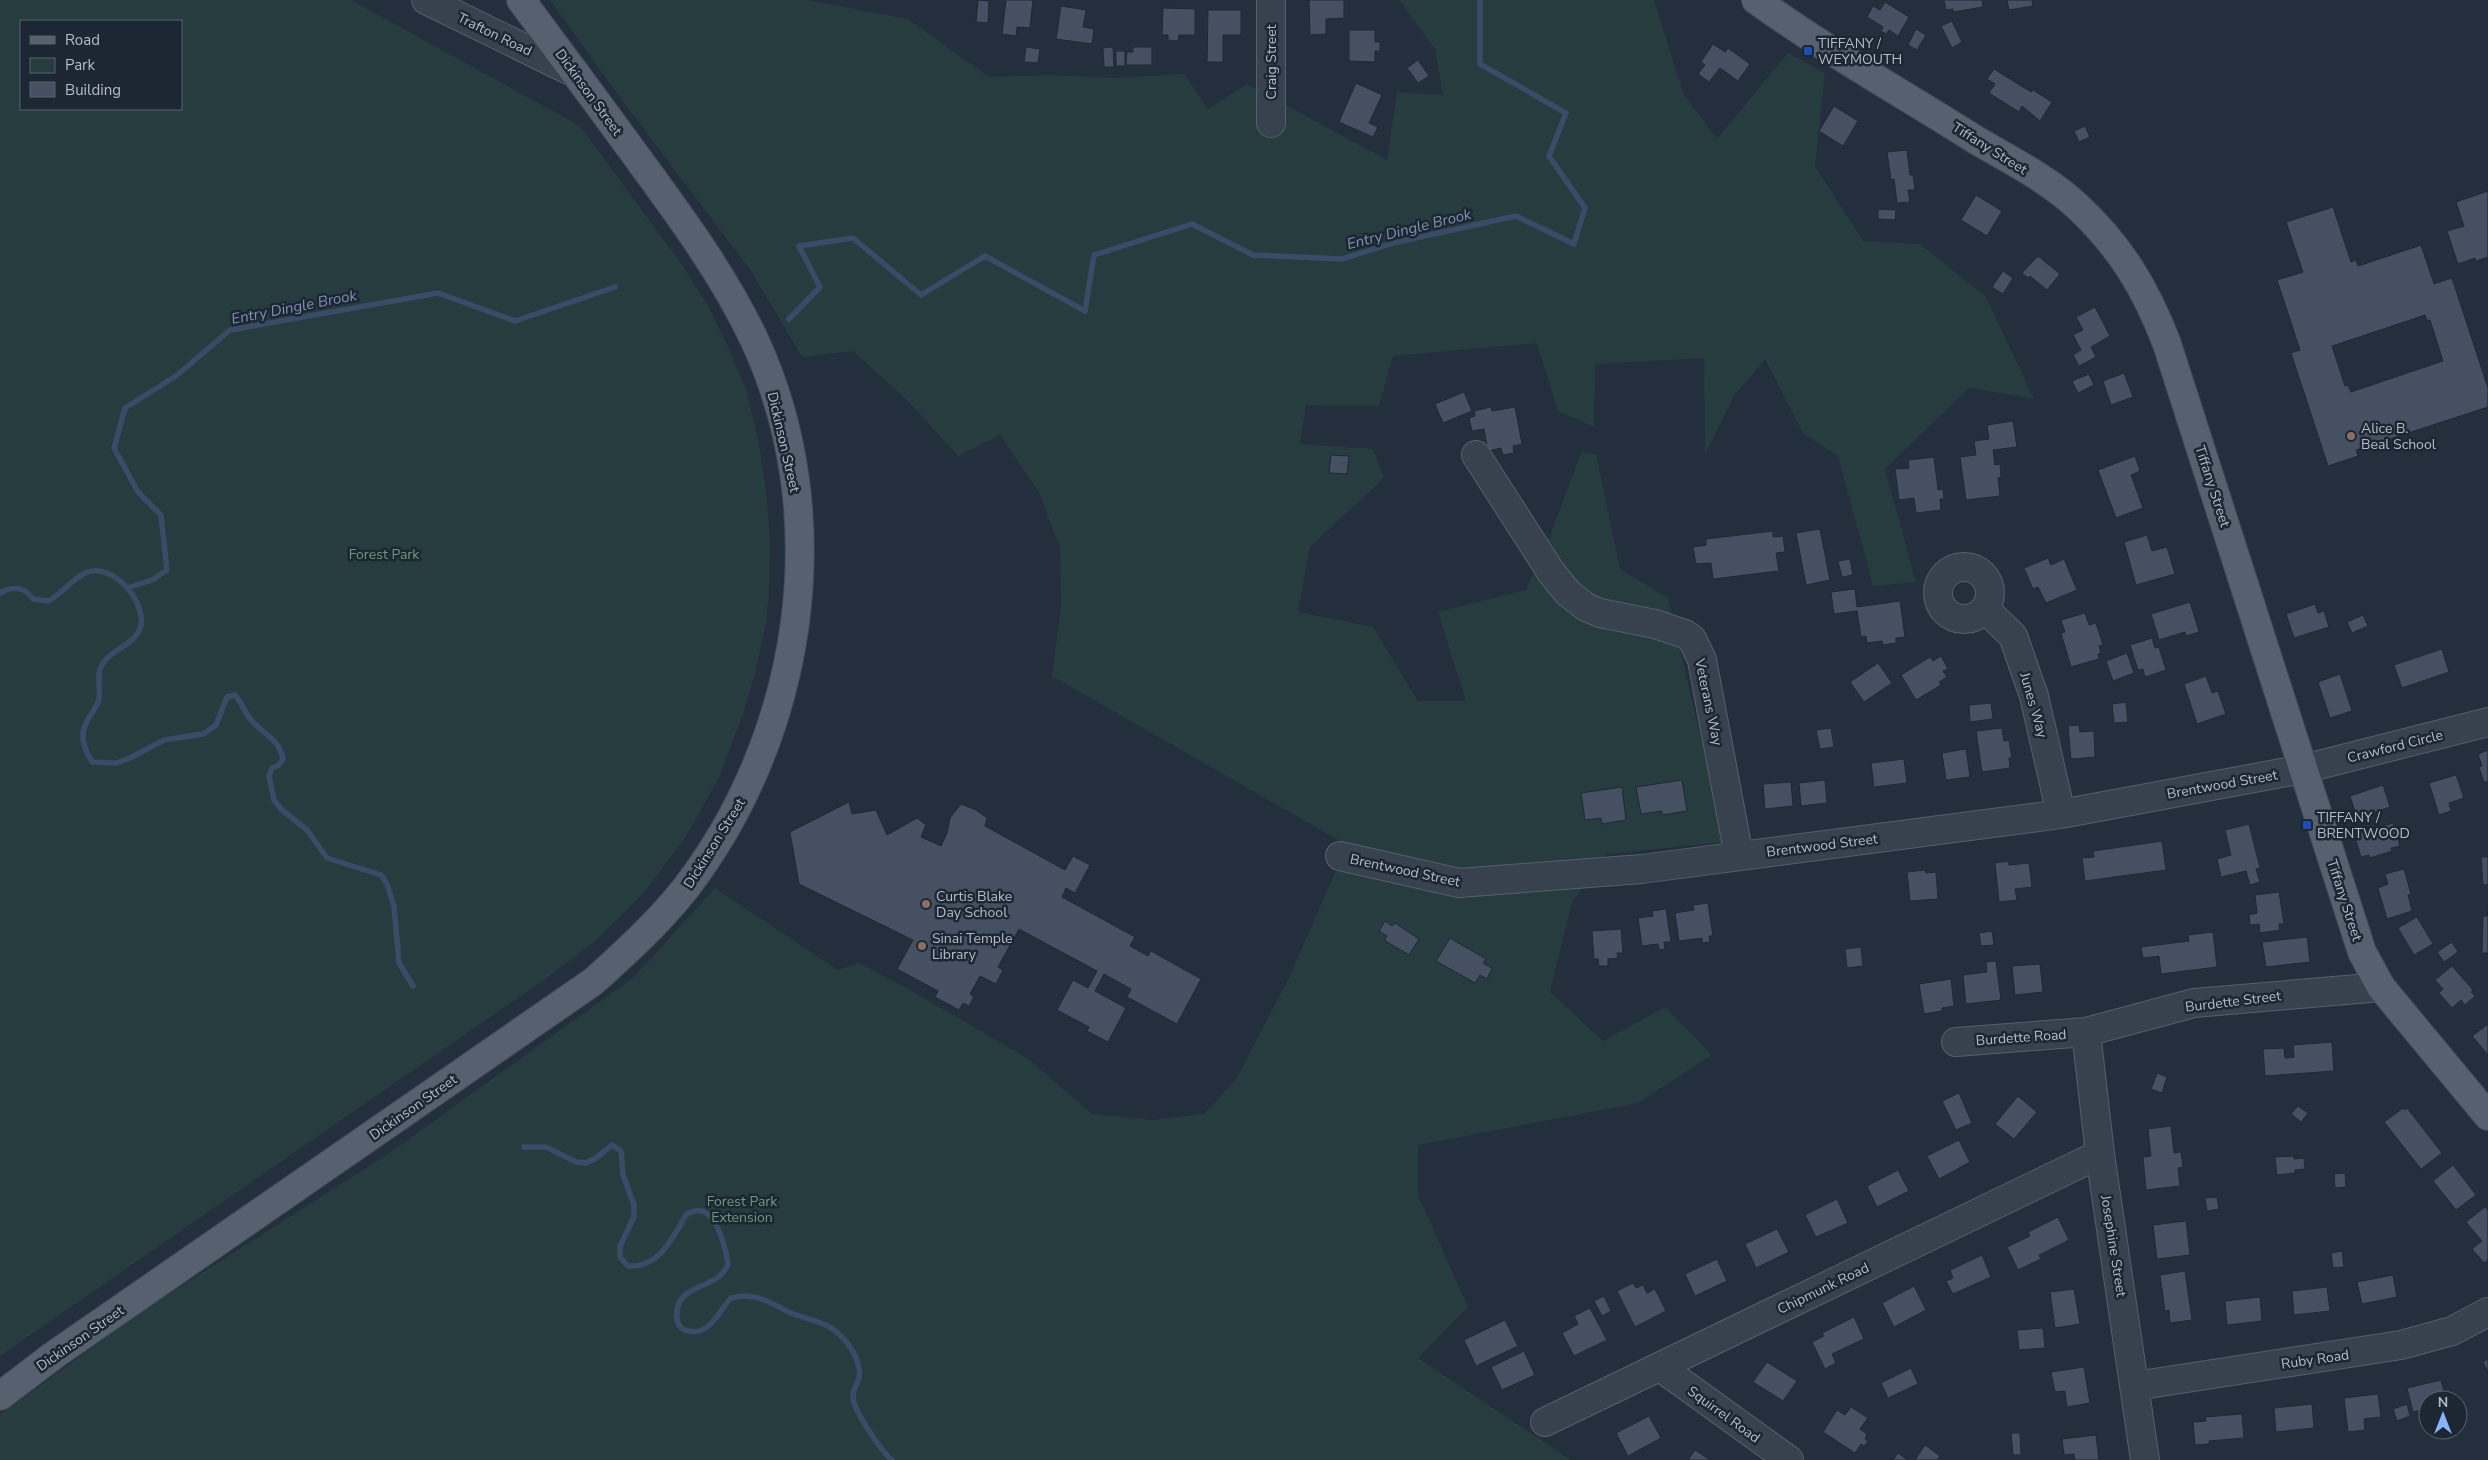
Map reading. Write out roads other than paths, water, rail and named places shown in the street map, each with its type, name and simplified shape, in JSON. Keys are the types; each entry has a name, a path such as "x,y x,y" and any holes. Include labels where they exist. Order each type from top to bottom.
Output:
{"main road":[{"name":"Dickinson Street","path":"0,1396 54,1355 594,981 650,929 686,887 726,829 752,778 771,729 782,693 790,656 798,597 800,552 798,502 779,412 762,358 730,293 686,224 521,0"},
{"name":"Tiffany Street","path":"1756,0 1815,40 2047,183 2086,215 2133,271 2150,303 2167,344 2357,938 2368,965 2382,986 2488,1116"}],"street":[{"name":"Craig Street","path":"1271,0 1271,123"},
{"name":"Trafton Road","path":"440,3 575,73"},
{"name":"Veterans Way","path":"1476,455 1551,572 1577,600 1600,613 1676,630 1692,640 1696,646 1702,660 1739,856"},
{"name":"Junes Way","path":"1985,609 2013,636 2034,696 2062,814"},
{"name":"Crawford Circle","path":"2303,769 2488,722"},
{"name":"Brentwood Street","path":"1340,856 1459,883 1642,869 2062,814 2303,769"},
{"name":"Burdette Street","path":"2086,1032 2194,1003 2382,986"},
{"name":"Burdette Road","path":"1956,1042 2086,1032"},
{"name":"Josephine Street","path":"2086,1032 2100,1154 2146,1460"},
{"name":"Chipmunk Road","path":"1545,1422 2100,1154"},
{"name":"Ruby Road","path":"2135,1386 2401,1345 2452,1331 2488,1312"},
{"name":"Squirrel Road","path":"1660,1368 1788,1460"}],"waterway":[{"name":"Entry Dingle Brook","path":"789,319 820,287 799,246 853,238 921,295 985,256 1085,311 1094,255 1192,224 1253,255 1342,259 1393,243 1516,216 1574,244 1585,208 1549,156 1566,113 1480,64 1480,0"},
{"name":"Entry Dingle Brook","path":"127,588 152,580 167,570 161,515 138,492 114,448 125,408 176,376 230,330 438,293 515,321 615,287"},
{"path":"0,593 18,588 26,592 33,599 48,601 80,576 95,571 106,573 125,585 138,605 141,625 135,637 108,657 101,666 99,699 83,733 84,745 92,762 116,763 130,758 164,740 203,734 216,725 227,697 235,695 250,719 275,742 281,752 283,759 279,765 272,768 269,776 274,800 281,809 307,830 327,858 381,875 387,884 394,906 399,963 413,986"},
{"path":"524,1147 546,1147 576,1162 586,1163 596,1158 612,1145 621,1151 623,1175 634,1205 634,1217 620,1246 620,1257 628,1266 639,1265 656,1257 670,1242 686,1215 696,1211 704,1212 711,1217 721,1235 728,1264 723,1273 716,1279 689,1292 682,1298 678,1306 677,1321 680,1327 688,1331 696,1332 702,1330 713,1322 731,1298 748,1296 762,1299 791,1313 831,1328 837,1332 852,1350 859,1367 859,1378 853,1396 857,1410 875,1440 892,1460"}],"place":[{"name":"TIFFANY / WEYMOUTH","path":"1808,51"},
{"name":"Alice B. Beal School","path":"2351,436"},
{"name":"TIFFANY / BRENTWOOD","path":"2307,825"},
{"name":"Curtis Blake Day School","path":"926,904"},
{"name":"Sinai Temple Library","path":"922,946"}],"park label":[{"name":"Forest Park","path":"384,554"},
{"name":"Forest Park Extension","path":"742,1210"}]}
